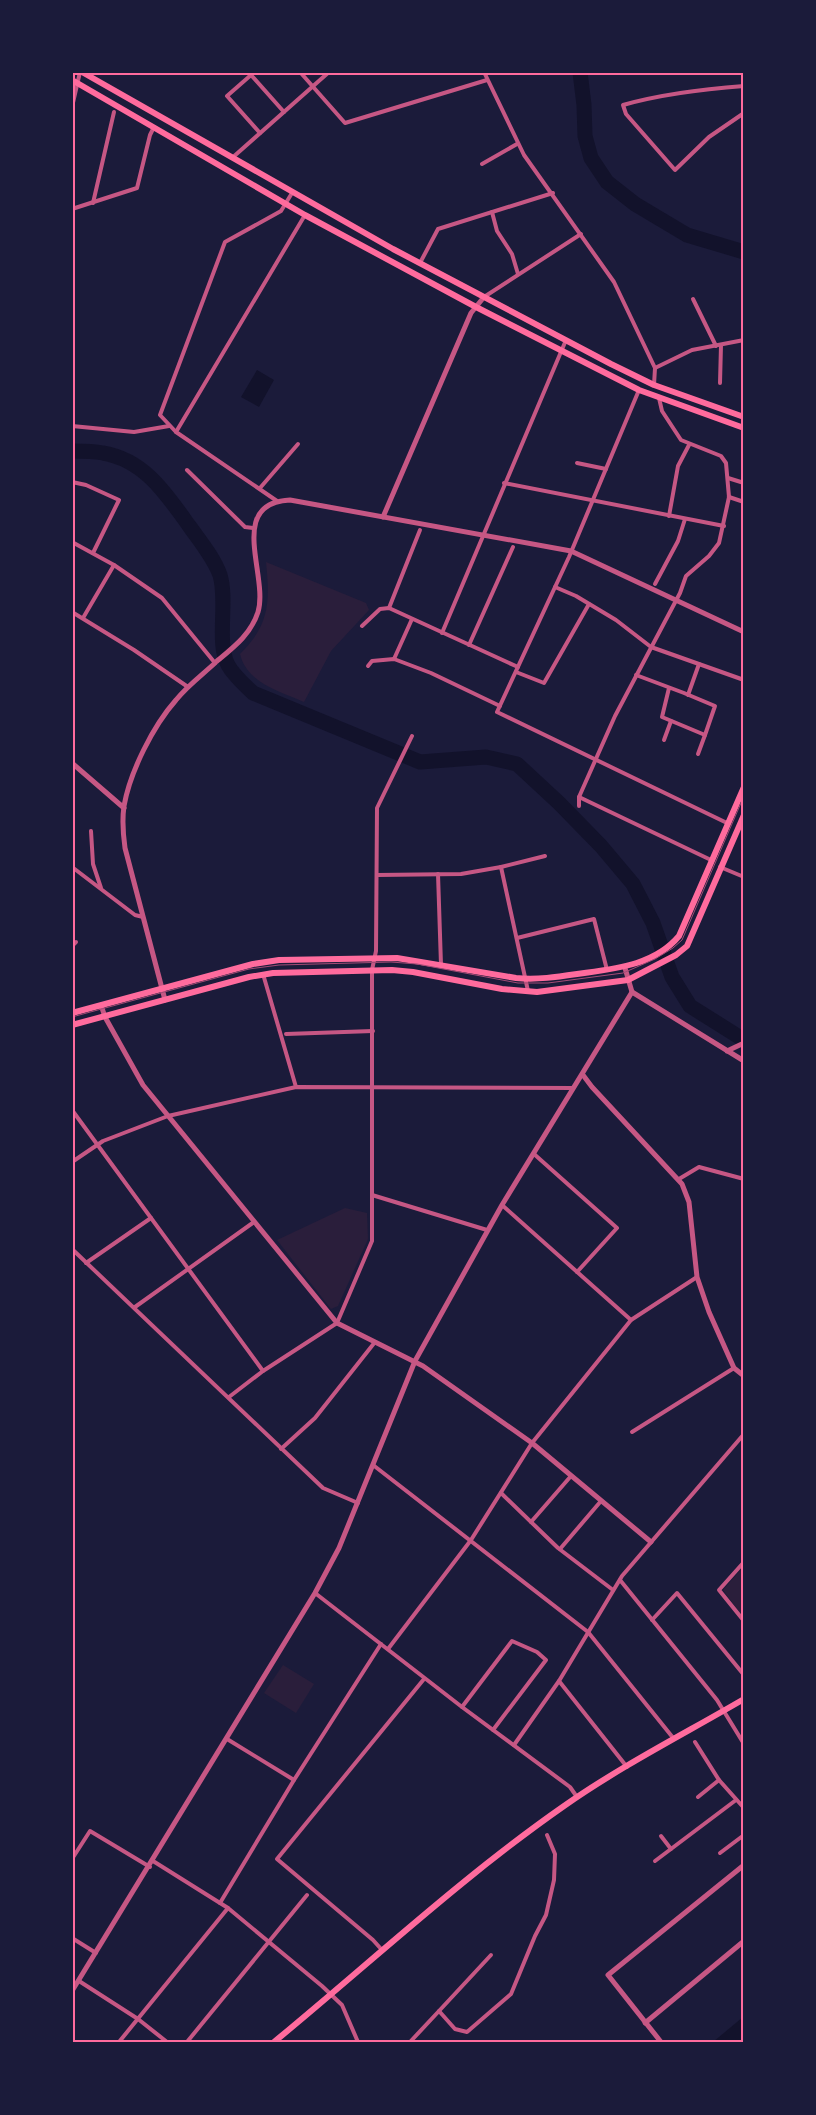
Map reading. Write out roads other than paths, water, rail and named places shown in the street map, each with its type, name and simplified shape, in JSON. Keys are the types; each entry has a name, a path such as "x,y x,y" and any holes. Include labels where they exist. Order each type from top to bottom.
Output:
{"main road":[{"path":"81,72 292,193 484,297 654,385 744,417"},
{"path":"75,82 305,215 476,307 639,390 744,428"},
{"path":"72,1013 264,961 404,958 536,980 625,968 671,945 684,926 744,787"},
{"path":"72,1025 263,974 372,970 413,972 528,992 628,980 676,955 692,939 720,867 744,815"},
{"path":"274,2042 450,1891 577,1797 744,1699"}],"street":[{"path":"72,107 75,82 81,72"},
{"path":"300,72 346,123 487,80"},
{"path":"232,158 329,72"},
{"path":"484,72 517,144 614,282 656,368 654,385"},
{"path":"260,133 227,96 251,75 284,112"},
{"path":"744,86 695,91 623,105 626,114 675,170 708,137 744,113"},
{"path":"93,203 93,196 114,112"},
{"path":"72,209 137,188 150,135 154,127"},
{"path":"482,164 517,144"},
{"path":"277,501 176,432 160,415 225,242 281,210 292,193"},
{"path":"420,263 438,229 552,194"},
{"path":"492,212 497,231 512,254 518,274"},
{"path":"176,432 305,215"},
{"path":"383,517 471,313 484,297 580,234"},
{"path":"693,299 719,345 720,383"},
{"path":"442,633 504,483 567,339"},
{"path":"656,368 692,350 744,340"},
{"path":"639,390 571,551 497,712 727,823"},
{"path":"579,806 579,797 596,759 688,573 710,556 719,543 724,526 729,496 728,478 723,458 689,445 679,438 662,411 659,398"},
{"path":"72,426 134,432 169,426"},
{"path":"260,488 298,444"},
{"path":"669,516 678,466 689,445"},
{"path":"576,463 606,469"},
{"path":"187,470 245,527 253,528"},
{"path":"728,478 744,483"},
{"path":"72,482 86,485 119,500 93,553"},
{"path":"504,483 724,526"},
{"path":"729,496 744,502"},
{"path":"165,1000 125,848 124,808 133,777 155,729 169,707 188,687 243,639 252,626 260,604 253,528 261,513 277,501 311,502 483,536 571,551 744,632"},
{"path":"655,584 678,541 686,519"},
{"path":"389,608 420,530"},
{"path":"72,542 114,565 167,603 216,662"},
{"path":"469,645 513,547"},
{"path":"83,618 114,565"},
{"path":"555,586 636,633 651,647 744,680"},
{"path":"516,672 544,684 589,604"},
{"path":"362,626 380,609 389,608 518,667"},
{"path":"72,612 134,650 188,687"},
{"path":"394,659 412,619"},
{"path":"368,666 372,661 394,659 431,673 500,706"},
{"path":"688,695 699,664"},
{"path":"636,675 715,706 698,754"},
{"path":"669,688 662,717 705,735"},
{"path":"664,740 671,721"},
{"path":"229,1397 263,1371 337,1323 372,1241 372,970 375,958 377,808 412,736"},
{"path":"73,766 124,808"},
{"path":"579,797 711,860"},
{"path":"91,831 93,864 102,890"},
{"path":"377,875 461,874 545,856"},
{"path":"501,866 528,992"},
{"path":"72,867 143,918"},
{"path":"720,867 744,877"},
{"path":"438,874 441,965"},
{"path":"517,938 594,919 606,970"},
{"path":"72,946 76,942"},
{"path":"625,968 632,992 744,1061"},
{"path":"263,974 296,1087"},
{"path":"72,1991 316,1593 339,1548 415,1361 487,1230 632,992"},
{"path":"101,1005 104,1017 143,1085 337,1323 415,1361 532,1443 651,1542"},
{"path":"286,1034 373,1031"},
{"path":"727,1051 736,1045 744,1043"},
{"path":"583,1075 592,1087 679,1179 689,1202 697,1277 709,1312 734,1368 744,1376"},
{"path":"72,1162 98,1145 168,1116 296,1087 575,1088"},
{"path":"72,1110 263,1371"},
{"path":"534,1154 617,1228 577,1272"},
{"path":"679,1179 699,1167 744,1179"},
{"path":"372,1195 487,1230"},
{"path":"502,1205 631,1320"},
{"path":"86,1263 151,1218"},
{"path":"135,1306 254,1222"},
{"path":"72,1248 86,1263 135,1306 281,1450 323,1488 358,1503"},
{"path":"388,1649 471,1540 532,1443 631,1320 697,1277"},
{"path":"281,1450 315,1418 375,1342"},
{"path":"632,1432 734,1368"},
{"path":"514,1745 559,1681 620,1580 744,1434"},
{"path":"373,1464 588,1632 674,1739"},
{"path":"531,1522 572,1476"},
{"path":"501,1493 560,1549 613,1590"},
{"path":"560,1549 601,1501"},
{"path":"744,1562 719,1590 744,1621"},
{"path":"620,1580 724,1710 744,1744"},
{"path":"316,1593 424,1679 570,1786 577,1797"},
{"path":"652,1620 677,1594 744,1675"},
{"path":"462,1707 512,1641 537,1652 546,1660 493,1730"},
{"path":"220,1903 294,1780 381,1644"},
{"path":"382,1950 374,1940 277,1859 424,1679"},
{"path":"559,1681 627,1767"},
{"path":"227,1739 294,1780"},
{"path":"695,1742 719,1780 744,1808"},
{"path":"698,1797 719,1780"},
{"path":"655,1861 736,1800"},
{"path":"72,1859 90,1831 228,1908 342,2005 358,2042"},
{"path":"438,2012 455,2029 467,2032 511,1994 535,1936 546,1915 554,1880 555,1854 547,1835"},
{"path":"720,1853 744,1835"},
{"path":"661,1836 671,1849"},
{"path":"661,2042 608,1975 744,1864"},
{"path":"188,2042 307,1896"},
{"path":"119,2042 228,1908"},
{"path":"72,1938 97,1953"},
{"path":"645,2023 744,1941"},
{"path":"410,2042 491,1955"},
{"path":"79,1981 138,2019 166,2042"}],"waterway":[{"path":"580,72 585,136 591,158 607,182 635,204 687,235 744,252"},
{"path":"72,451 103,453 131,463 154,481 173,503 214,562 220,575 223,597 222,634 225,656 233,673 253,693 420,762 486,757 517,764 601,846 633,884 653,923 672,977 690,1006 744,1040"}],"tram line":[{"path":"72,1017 249,969 279,965 391,962 417,964 518,983 548,983 623,973 655,959 682,940 744,796"}]}
